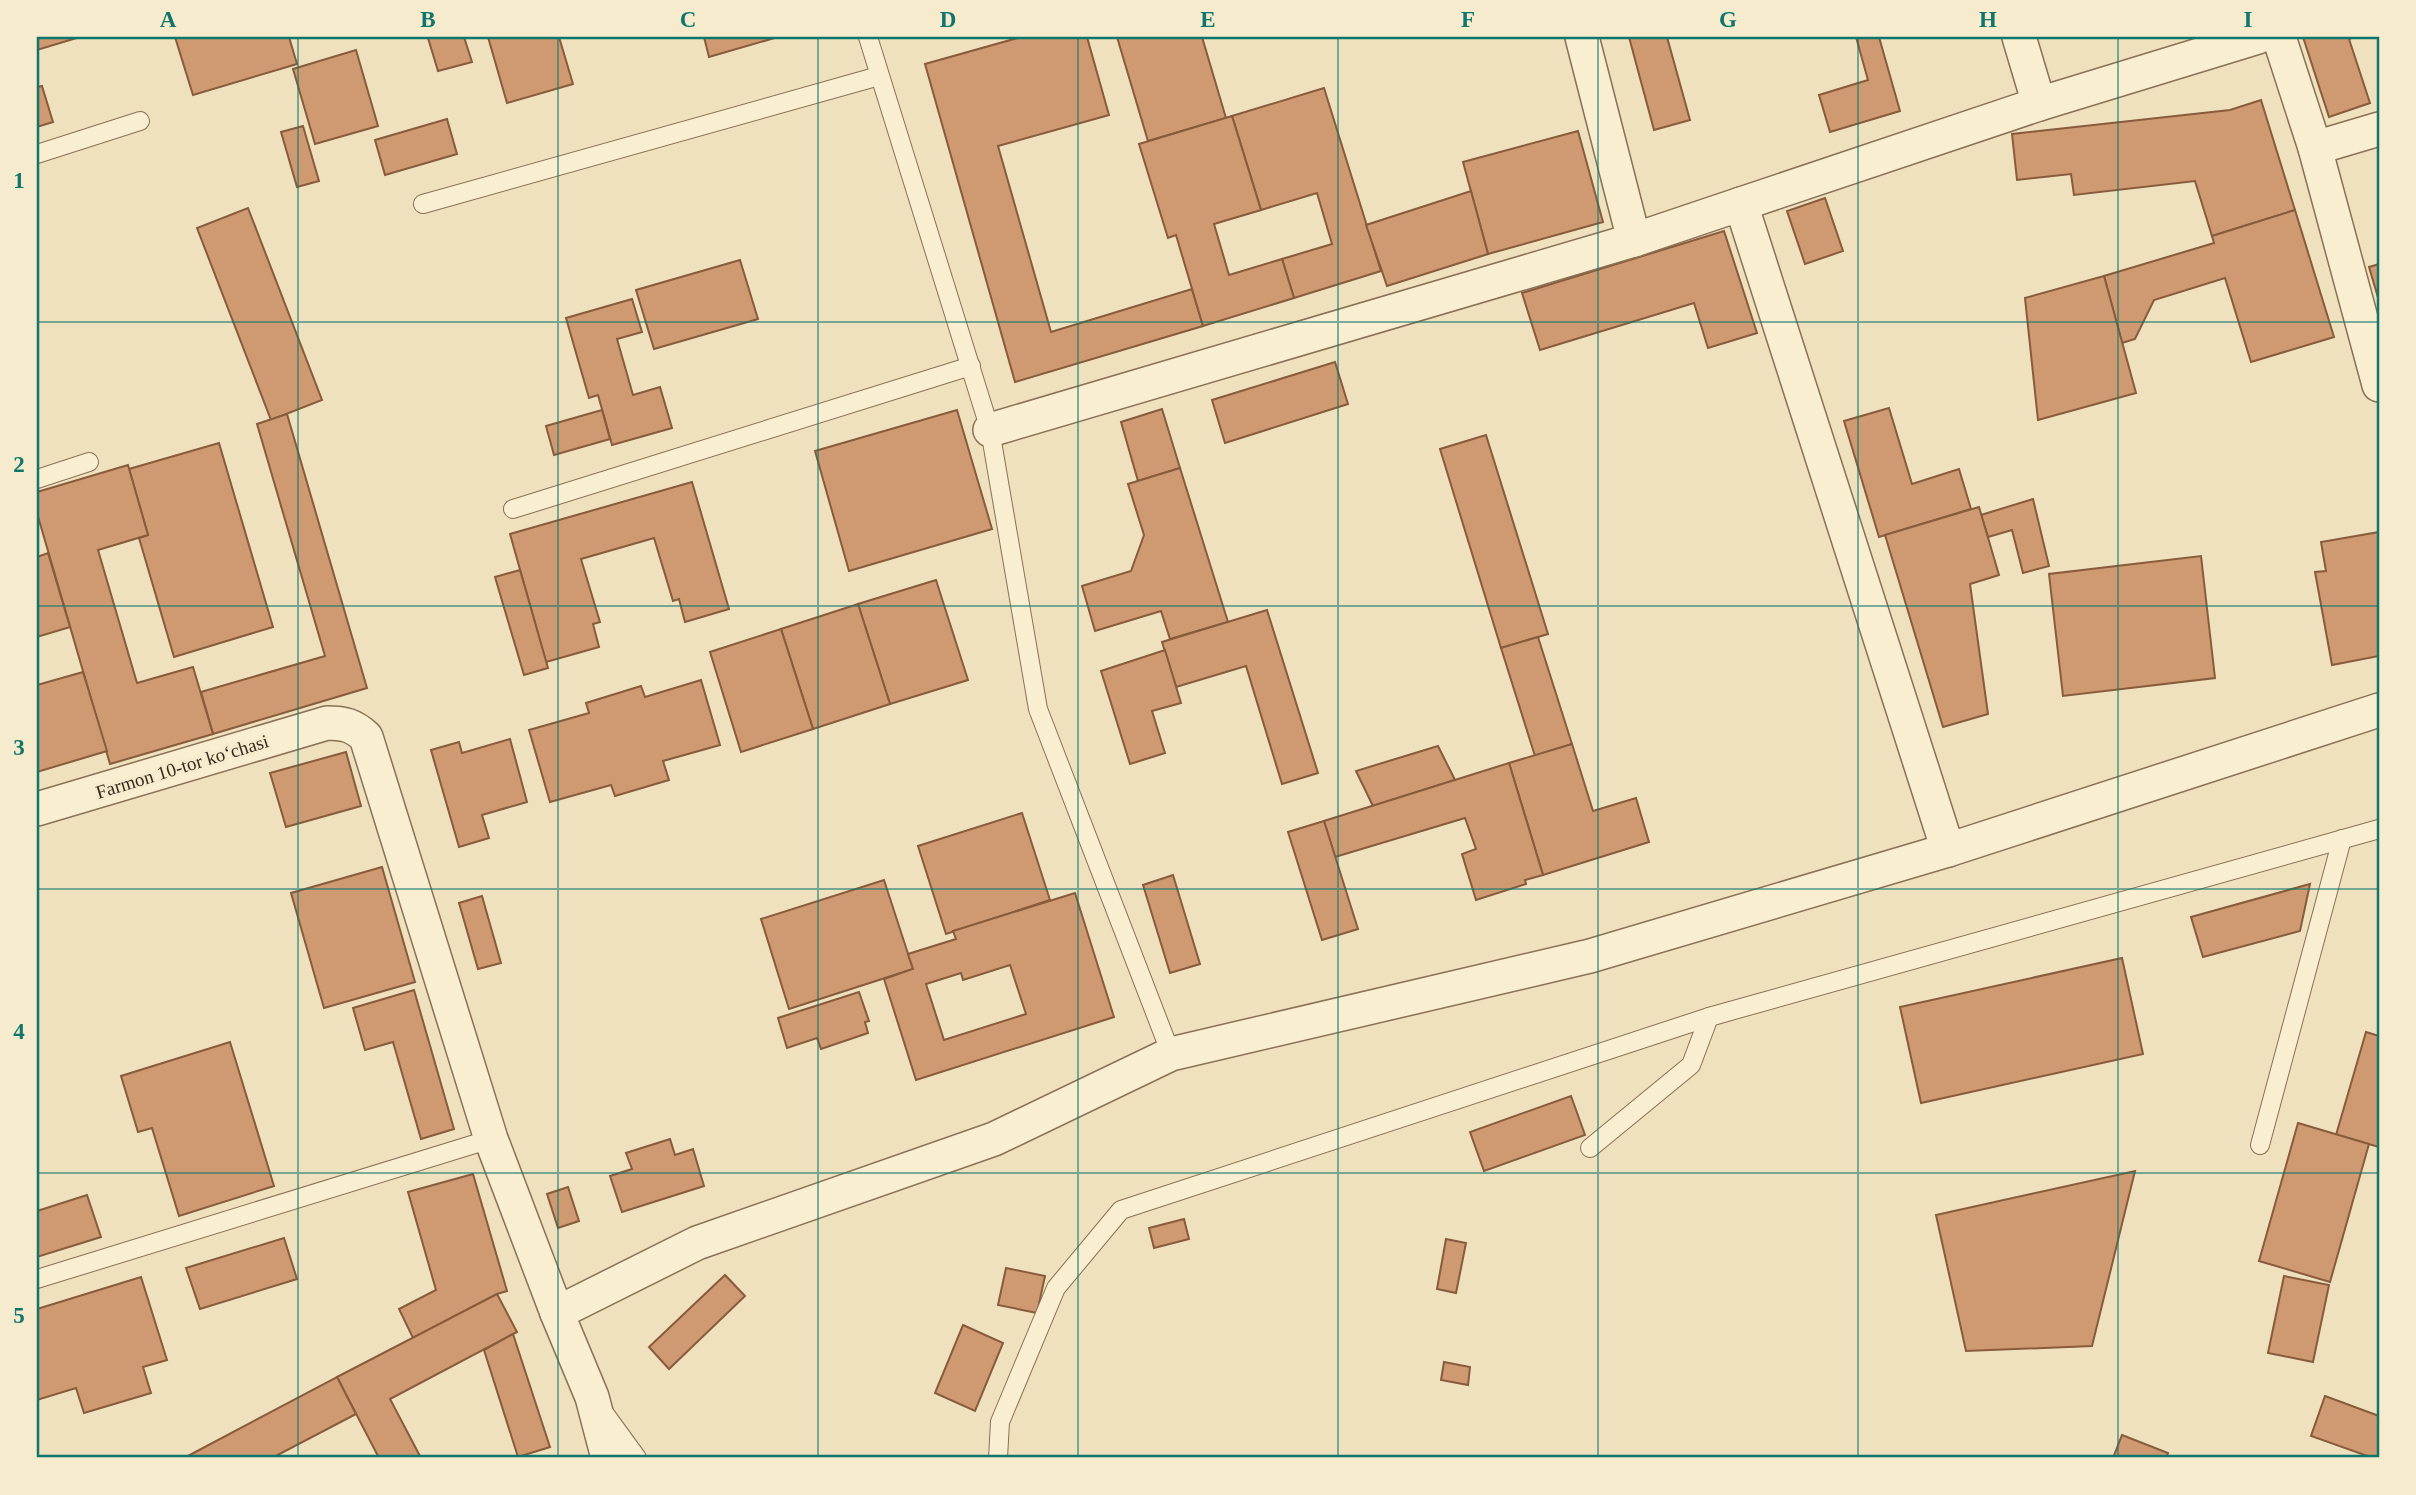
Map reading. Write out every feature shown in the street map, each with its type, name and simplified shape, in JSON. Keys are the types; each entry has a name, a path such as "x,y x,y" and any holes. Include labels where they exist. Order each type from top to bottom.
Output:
{"street":[{"path":"1582,37 1634,240"},
{"path":"2019,37 2039,104"},
{"path":"990,430 1634,240 2039,104 2258,37"},
{"path":"2279,37 2315,148 2379,385"},
{"path":"2315,148 2379,129"},
{"path":"1741,204 1948,850"},
{"path":"557,1312 697,1243 994,1139 1171,1054 1590,956 1948,850 2379,710"},
{"name":"Farmon 10-tor koʻchasi","path":"37,809 327,723 356,727 366,737 491,1139"},
{"path":"491,1139 592,1397 608,1458"}],"lane":[{"path":"867,37 990,430 1038,709 1171,1054"},
{"path":"423,204 879,76"},
{"path":"37,154 139,121"},
{"path":"513,509 971,366"},
{"path":"37,479 89,462"},
{"path":"998,1458 1000,1422 1056,1288 1121,1210 1709,1017 2379,829"},
{"path":"2260,1145 2342,839"},
{"path":"1590,1148 1691,1065 1709,1017"},
{"path":"37,1279 491,1139"},
{"path":"592,1397 637,1458"}],"building":[{"path":"37,37 80,37 37,50"},
{"path":"175,37 289,37 297,64 193,95"},
{"path":"464,37 472,62 438,71 428,38"},
{"path":"488,37 559,37 573,84 507,103"},
{"path":"704,37 778,37 709,57"},
{"path":"1021,37 1087,37 1109,115 998,146 1051,332 1192,289 1203,326 1015,382 925,64"},
{"path":"1117,37 1202,37 1226,118 1148,141"},
{"path":"1629,37 1667,37 1690,120 1654,130"},
{"path":"1856,37 1879,37 1900,111 1830,132 1819,95 1868,80"},
{"path":"2303,37 2355,37 2349,39 2370,103 2329,117"},
{"path":"356,50 378,126 315,144 293,69"},
{"path":"42,86 53,122 37,127 37,87"},
{"path":"1324,88 1381,271 1294,298 1282,259 1332,244 1317,193 1261,210 1232,116"},
{"path":"2261,100 2295,210 2212,236 2195,181 2074,195 2071,174 2017,180 2012,134 2230,110"},
{"path":"1232,116 1261,210 1214,224 1229,275 1282,259 1294,298 1203,326 1176,235 1168,238 1139,144"},
{"path":"447,119 457,154 385,175 375,140"},
{"path":"303,126 319,181 297,187 281,132"},
{"path":"1578,131 1603,222 1488,254 1463,162"},
{"path":"1471,191 1488,254 1387,286 1366,225"},
{"path":"1825,198 1843,251 1805,264 1787,211"},
{"path":"248,208 322,400 271,420 197,228"},
{"path":"2295,210 2334,337 2251,362 2225,278 2154,300 2135,339 2122,343 2104,276 2214,243 2212,236"},
{"path":"1724,231 1757,333 1708,348 1694,303 1540,350 1522,293"},
{"path":"740,260 758,319 654,349 636,290"},
{"path":"2379,264 2379,301 2369,267"},
{"path":"2104,276 2136,393 2038,420 2025,298"},
{"path":"632,299 642,332 617,339 633,395 660,387 672,428 612,445 598,395 589,398 566,318"},
{"path":"1335,362 1348,404 1225,443 1212,400"},
{"path":"1889,408 1912,484 1959,469 1971,509 1879,537 1844,421"},
{"path":"1162,409 1180,468 1138,481 1121,422"},
{"path":"602,410 610,439 554,455 546,426"},
{"path":"957,410 992,529 849,571 815,451"},
{"path":"287,414 367,688 213,734 201,692 325,656 257,424"},
{"path":"1486,435 1548,634 1501,648 1440,449"},
{"path":"219,443 273,627 174,657 139,538 148,535 129,469"},
{"path":"128,465 148,535 98,550 137,683 193,667 213,734 110,764 37,513 37,492"},
{"path":"1180,468 1228,622 1170,639 1161,611 1095,631 1082,586 1131,571 1144,535 1128,484"},
{"path":"692,482 729,609 685,622 679,599 673,601 654,538 581,559 600,622 593,624 599,647 546,662 510,534"},
{"path":"2033,499 2049,566 2023,573 2012,530 1988,537 1981,515"},
{"path":"1979,507 1999,575 1970,584 1988,714 1943,727 1885,535"},
{"path":"2379,532 2379,656 2332,665 2315,572 2326,571 2321,542"},
{"path":"48,553 70,627 37,637 37,557"},
{"path":"2201,556 2215,678 2063,696 2049,574"},
{"path":"520,570 548,668 524,675 495,577"},
{"path":"936,580 968,680 890,704 858,604"},
{"path":"858,604 890,704 813,729 781,629"},
{"path":"1267,610 1318,773 1282,784 1246,666 1176,687 1162,642"},
{"path":"781,629 813,729 741,752 710,652"},
{"path":"1538,637 1572,744 1535,756 1501,648"},
{"path":"1165,650 1181,703 1152,711 1165,753 1130,764 1101,671"},
{"path":"83,672 107,751 37,772 37,685"},
{"path":"701,680 720,745 663,761 669,780 615,796 611,785 550,802 529,730 589,713 586,703 641,686 645,697"},
{"path":"510,739 527,802 482,815 489,838 459,847 431,750 459,742 462,753"},
{"path":"1572,744 1593,811 1636,798 1649,842 1543,875 1509,763"},
{"path":"1438,746 1455,780 1373,806 1356,771"},
{"path":"346,752 361,806 286,827 270,773"},
{"path":"1509,763 1543,875 1525,880 1526,884 1476,900 1462,854 1476,849 1465,818 1335,857 1324,821"},
{"path":"1022,813 1050,900 946,934 918,846"},
{"path":"1324,821 1358,929 1322,940 1288,832"},
{"path":"382,867 415,982 324,1008 291,893"},
{"path":"1173,875 1200,964 1170,973 1143,885"},
{"path":"884,880 913,969 789,1009 761,919"},
{"path":"2310,884 2300,931 2203,957 2191,917"},
{"path":"1075,893 1114,1017 916,1080 884,979 913,969 908,954 956,939 953,931","holes":["1010,965 1026,1014 944,1040 926,984 961,973 963,980"]},
{"path":"482,896 501,963 478,969 459,903"},
{"path":"2122,958 2143,1054 1921,1103 1900,1007"},
{"path":"414,990 454,1129 421,1139 393,1042 365,1050 353,1008"},
{"path":"859,992 869,1021 865,1022 868,1033 821,1049 817,1038 787,1048 778,1018"},
{"path":"2366,1032 2379,1036 2379,1147 2336,1135"},
{"path":"230,1042 274,1186 179,1216 152,1128 138,1132 121,1076"},
{"path":"1571,1096 1585,1135 1484,1171 1470,1132"},
{"path":"2298,1123 2369,1144 2330,1282 2259,1261"},
{"path":"670,1139 675,1155 693,1149 704,1186 622,1212 610,1176 632,1169 626,1153"},
{"path":"2135,1171 2092,1346 1966,1351 1936,1215"},
{"path":"473,1174 507,1291 413,1338 399,1309 436,1290 408,1192"},
{"path":"568,1187 579,1221 558,1228 547,1194"},
{"path":"87,1195 101,1237 37,1257 37,1211"},
{"path":"1184,1219 1189,1239 1154,1248 1149,1228"},
{"path":"284,1238 297,1279 200,1309 186,1268"},
{"path":"1446,1239 1466,1243 1456,1293 1437,1289"},
{"path":"1006,1268 1045,1276 1037,1313 998,1305"},
{"path":"725,1275 745,1296 669,1369 649,1347"},
{"path":"2284,1276 2329,1285 2313,1362 2268,1353"},
{"path":"141,1277 167,1360 143,1367 151,1393 84,1413 76,1388 37,1400 37,1309"},
{"path":"497,1294 517,1332 390,1399 421,1458 379,1458 337,1377"},
{"path":"963,1325 1003,1343 975,1411 935,1393"},
{"path":"513,1334 550,1447 518,1457 484,1350"},
{"path":"1444,1362 1470,1367 1468,1385 1441,1380"},
{"path":"337,1377 356,1414 272,1458 186,1457"},
{"path":"2325,1396 2379,1416 2379,1458 2311,1436"},
{"path":"2122,1435 2168,1453 2166,1458 2113,1458"}]}
